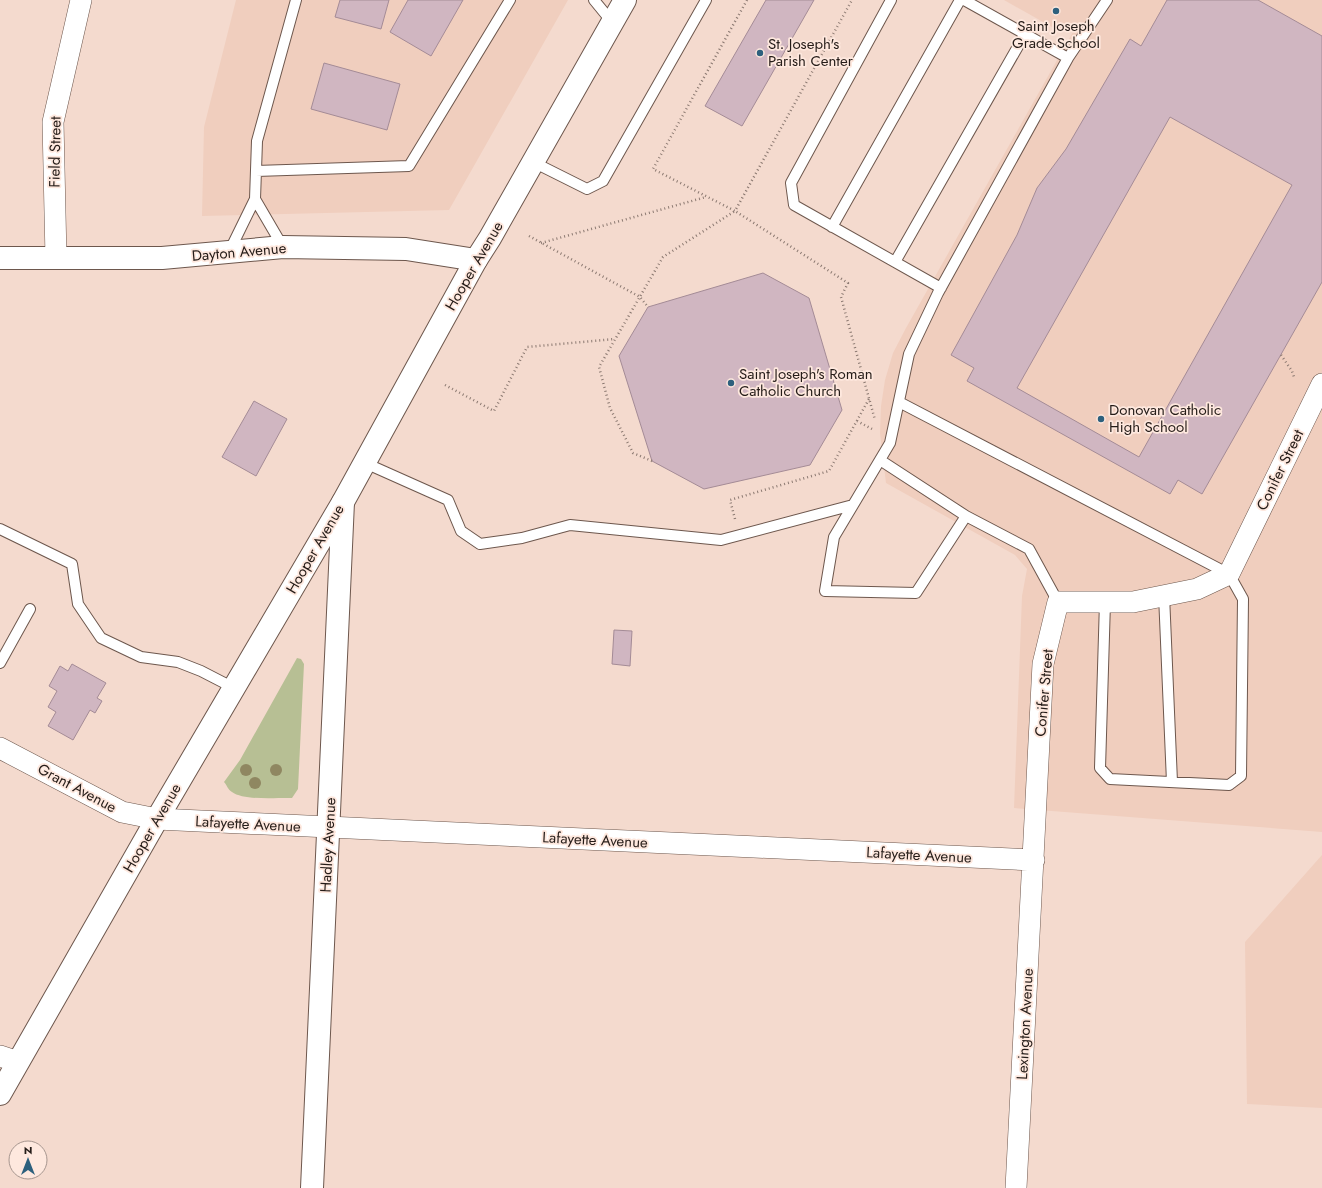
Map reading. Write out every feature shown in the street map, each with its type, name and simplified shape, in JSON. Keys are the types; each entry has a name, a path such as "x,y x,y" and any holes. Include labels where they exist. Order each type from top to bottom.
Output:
{"main road":[{"name":"Hooper Avenue","path":"0,1094 9,1059 157,819 343,502 476,260 625,0"},
{"name":"Dayton Avenue","path":"0,258 162,258 283,247 406,249 476,260"},
{"name":"Hadley Avenue","path":"312,1188 343,502"}],"street":[{"name":"Field Street","path":"56,258 53,122 81,0"},
{"name":"Conifer Street","path":"1229,574 1322,384"},
{"path":"1058,602 1133,602 1197,589 1229,574"},
{"name":"Conifer Street","path":"1034,860 1043,664 1058,602"},
{"name":"Grant Avenue","path":"0,748 122,812 157,819"},
{"name":"Lafayette Avenue","path":"157,819 1034,860"},
{"name":"Lexington Avenue","path":"1016,1188 1034,860"}],"lane":[{"path":"229,252 255,199 256,141 296,0"},
{"path":"256,171 409,166 510,0"},
{"path":"594,0 612,22"},
{"path":"533,162 587,189 603,180 706,0"},
{"path":"891,0 791,184 794,205 941,288"},
{"path":"832,227 960,0"},
{"path":"964,0 1068,58"},
{"path":"966,516 916,593 824,591 834,537 890,443 909,354 941,288 1068,58 1107,0"},
{"path":"895,262 1026,34"},
{"path":"255,199 283,247"},
{"path":"899,402 1229,574 1243,599 1241,776 1229,785 1110,779 1100,768 1105,602"},
{"path":"880,460 966,516 1029,549 1058,602"},
{"path":"365,463 448,500 461,532 480,544 522,538 570,525 721,540 853,506"},
{"path":"0,529 72,564 78,604 101,638 140,657 178,662 201,671 234,688"},
{"path":"1164,595 1172,782"},
{"path":"0,663 30,609"}],"path":[{"path":"747,0 653,169 735,211 848,283 841,297 876,421"},
{"path":"652,461 634,453 610,408 599,367 663,257 735,211 852,0"},
{"path":"541,243 707,197"},
{"path":"529,236 640,297 648,307"},
{"path":"445,384 494,411 527,347 615,339"},
{"path":"1281,355 1292,371 1294,377"},
{"path":"739,535 730,500 829,471 869,399"},
{"path":"857,421 873,430 878,429"}],"shaded area":[{"path":"236,0 568,0 449,210 202,216 204,127"},
{"name":"Donovan Catholic High School","path":"1004,0 1322,0 1322,832 1014,808 1022,596 1027,569 1015,555 886,483 880,433 881,406 885,380 893,353 1078,23 1066,28 1052,27"},
{"path":"1322,855 1322,1108 1247,1104 1245,942"}],"green space":[{"path":"297,658 301,659 304,664 298,789 292,798 258,798 237,795 229,790 224,782 240,760"}],"building":[{"path":"340,0 389,0 381,29 335,17"},
{"path":"408,0 463,0 431,56 390,32"},
{"name":"St. Joseph's Parish Center","path":"766,0 814,0 742,126 705,106"},
{"path":"1167,0 1258,0 1322,36 1322,282 1202,494 1178,480 1170,494 967,381 974,368 951,355 1017,235 1037,188 1066,149 1130,39 1141,46","holes":["1170,117 1292,185 1139,457 1017,388"]},
{"path":"324,63 400,84 387,130 311,109"},
{"name":"Saint Joseph's Roman Catholic Church","path":"763,273 809,298 842,410 810,465 704,489 652,461 619,356 648,307"},
{"path":"254,401 287,419 256,476 222,457"},
{"path":"614,630 632,631 630,666 612,664"},
{"path":"72,664 106,683 97,698 102,701 95,713 90,710 73,740 48,726 56,712 48,707 57,691 49,686 60,666 68,671"}],"place":[{"name":"Saint Joseph Grade School","path":"1056,11"},
{"name":"St. Joseph's Parish Center","path":"760,53"},
{"name":"Saint Joseph's Roman Catholic Church","path":"731,383"},
{"name":"Donovan Catholic High School","path":"1101,419"}]}
